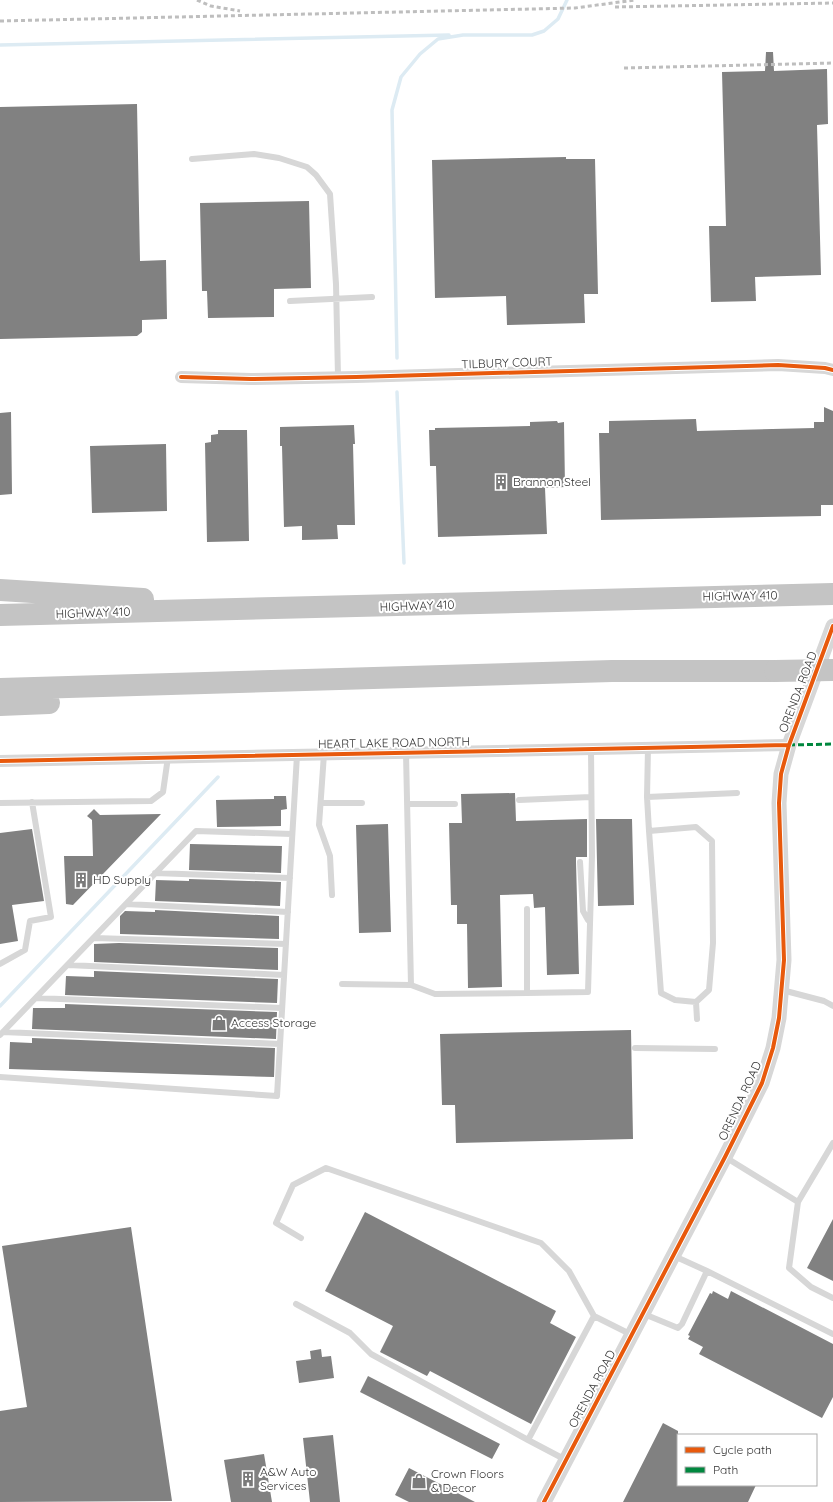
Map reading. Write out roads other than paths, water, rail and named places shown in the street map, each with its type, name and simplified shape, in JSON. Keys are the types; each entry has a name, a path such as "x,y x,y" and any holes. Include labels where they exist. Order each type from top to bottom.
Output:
{"highway":[{"path":"0,590 140,598 215,609"},
{"name":"HIGHWAY 410","path":"0,615 215,609 376,607 833,594"},
{"path":"0,689 153,686 612,671 833,670"},
{"path":"0,705 80,701 153,686"}],"street":[{"name":"TILBURY COURT","path":"181,377 251,379 338,378 778,365 825,368 833,370"},
{"name":"ORENDA ROAD","path":"544,1502 674,1256 725,1157 764,1076 773,1048 779,1018 784,960 779,803 781,774 789,745 833,626"},
{"name":"HEART LAKE ROAD NORTH","path":"0,761 789,745"}],"lane":[{"path":"192,159 254,154 279,158 307,167 316,175 330,194 337,298 338,378"},
{"path":"290,301 372,297"},
{"path":"648,748 647,797 649,831 661,993 675,1000 696,1002 709,990 713,943 712,841 696,827 649,831"},
{"path":"342,984 411,986 435,994 588,992 592,856 591,749"},
{"path":"406,753 411,986"},
{"path":"324,754 319,825 330,856 332,896"},
{"path":"0,1077 277,1096 297,755"},
{"path":"0,803 151,801 163,792 168,757"},
{"path":"647,797 737,793"},
{"path":"519,800 591,797"},
{"path":"0,964 25,950 30,921 51,917 32,802"},
{"path":"321,803 362,803"},
{"path":"407,804 455,804"},
{"path":"2,1034 196,831 292,834"},
{"path":"580,862 583,911 589,922"},
{"path":"155,873 290,878"},
{"path":"126,904 288,912"},
{"path":"527,909 527,993"},
{"path":"94,938 286,944"},
{"path":"68,965 284,975"},
{"path":"782,990 824,1001 833,1006"},
{"path":"36,998 282,1008"},
{"path":"696,1002 697,1019"},
{"path":"2,1034 280,1044"},
{"path":"635,1048 715,1049"},
{"path":"833,1143 798,1202 789,1268 811,1287 833,1298"},
{"path":"725,1157 798,1202"},
{"path":"301,1238 276,1223 293,1185 326,1168 540,1243 569,1271 594,1316 632,1335"},
{"path":"674,1256 833,1334"},
{"path":"644,1314 678,1328 682,1324 707,1271"},
{"path":"296,1304 350,1333 371,1354 566,1460"},
{"path":"528,1440 594,1316"}],"waterway":[{"path":"397,358 392,110 401,77 420,54 438,39 463,35 532,35 544,31 558,19 567,0"},
{"path":"0,45 449,35"},
{"path":"397,392 404,563"},
{"path":"0,1006 218,777"}],"railway":[{"path":"197,0 211,6 240,11"},
{"path":"0,21 575,8 635,0"},
{"path":"615,7 833,3"},
{"path":"624,68 833,63"}],"place":[{"name":"Brannon Steel","path":"501,482"},
{"name":"HD Supply","path":"81,880"},
{"name":"Access Storage","path":"219,1023"},
{"name":"A&W Auto Services","path":"248,1479"},
{"name":"Crown Floors & Decor","path":"419,1481"}]}
